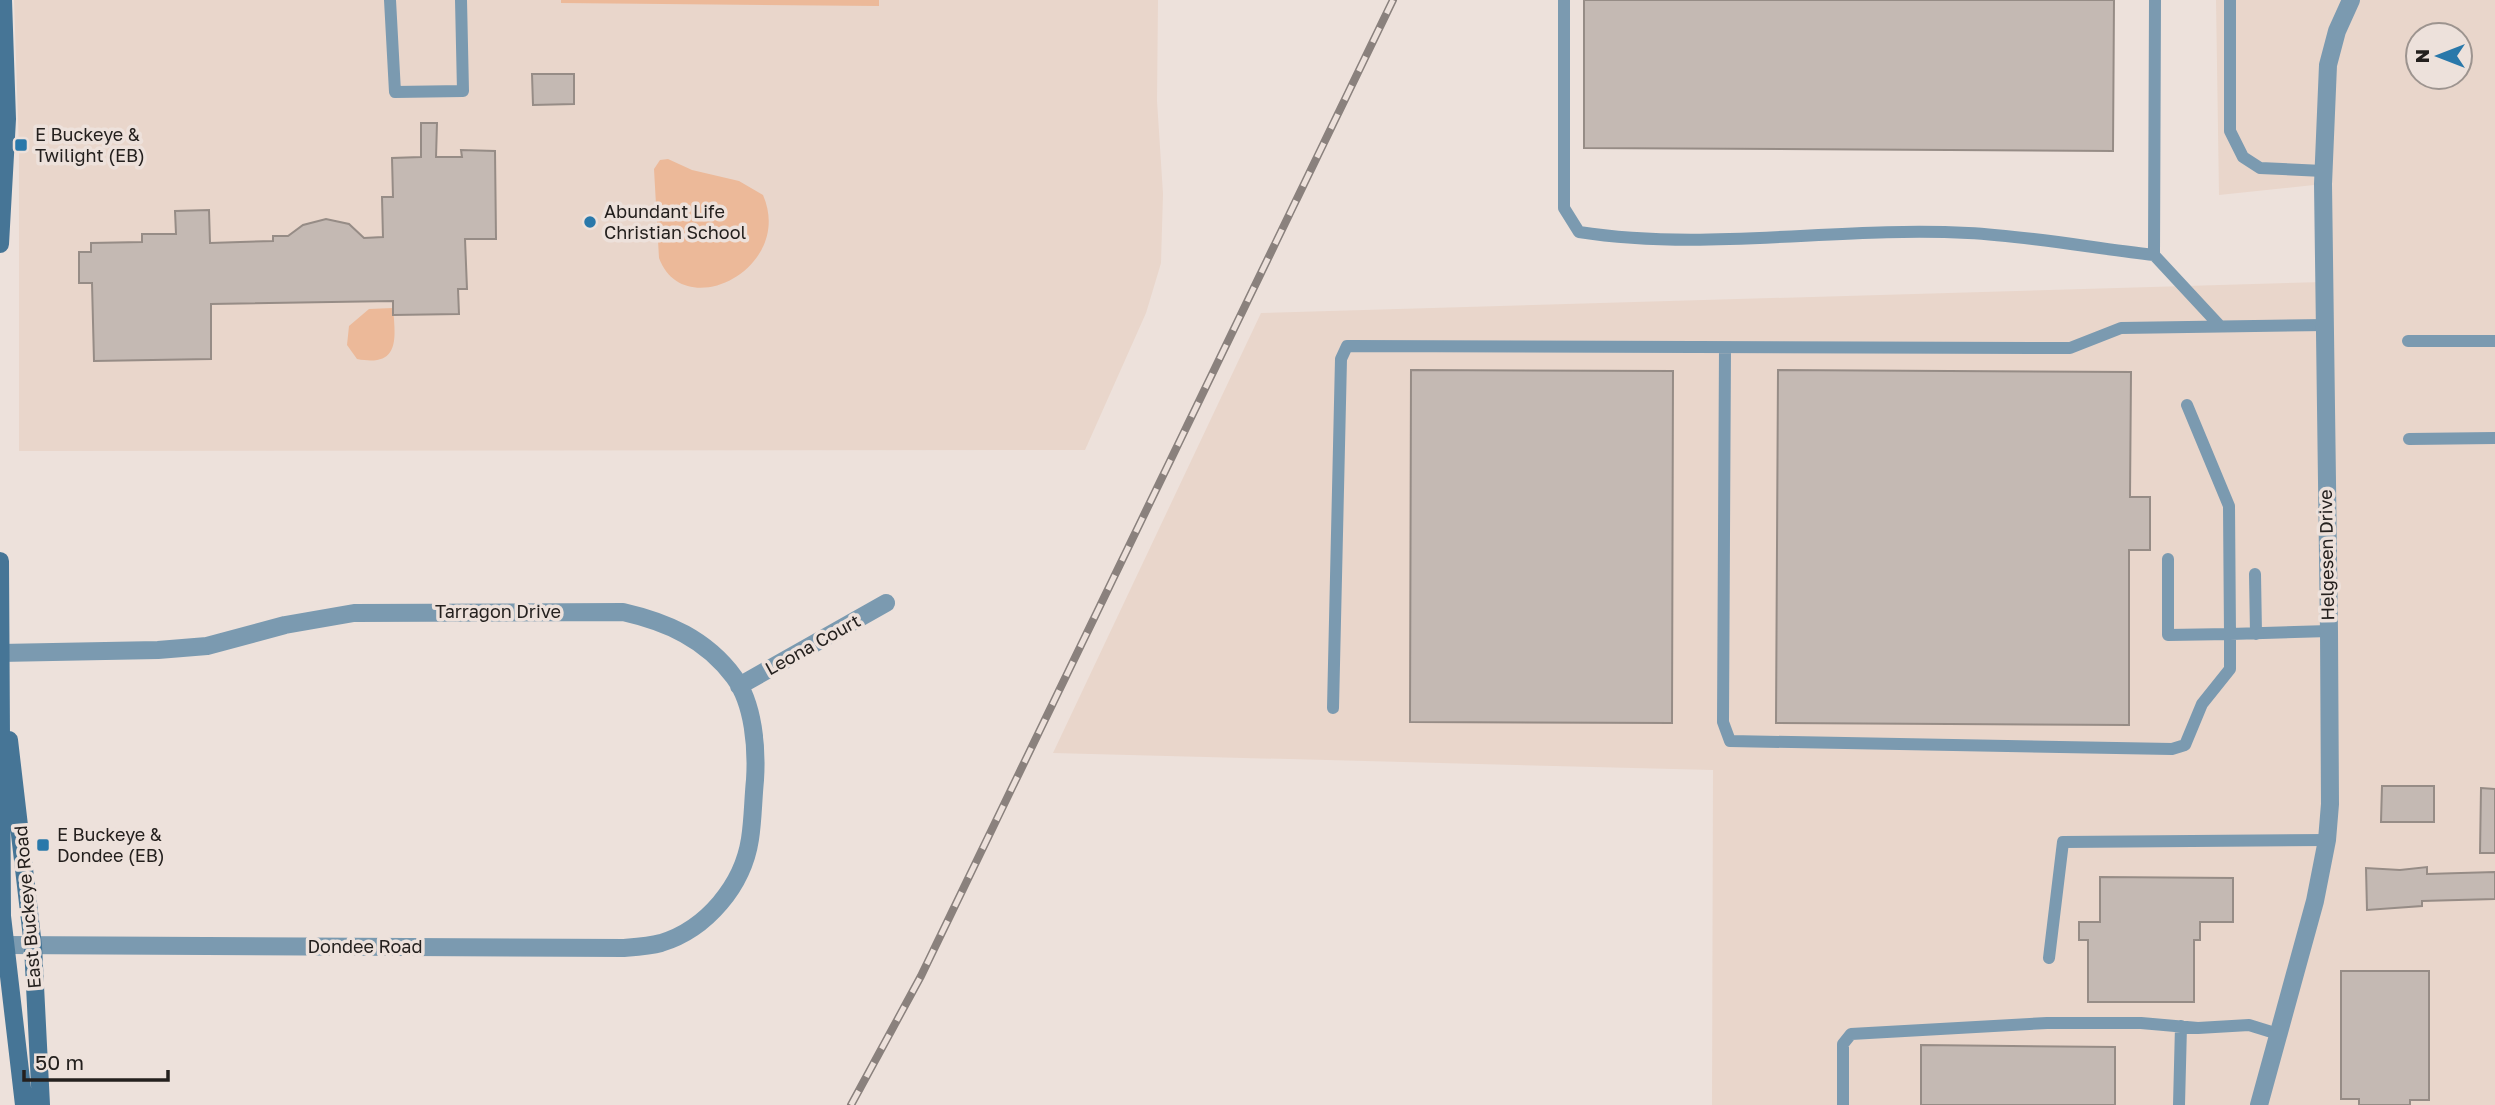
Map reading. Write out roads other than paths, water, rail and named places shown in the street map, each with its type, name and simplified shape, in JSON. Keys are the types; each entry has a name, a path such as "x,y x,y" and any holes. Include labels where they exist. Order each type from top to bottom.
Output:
{"main road":[{"path":"0,244 4,98 3,0"},
{"name":"East Buckeye Road","path":"0,561 4,945 24,1105"},
{"name":"East Buckeye Road","path":"3,709 21,826 33,946 41,1105"}],"street":[{"name":"Helgesen Drive","path":"2259,1105 2315,901 2327,840 2330,804 2323,171 2328,65 2337,31 2351,0"},
{"name":"Leona Court","path":"739,686 886,603"},
{"name":"Tarragon Drive","path":"1,653 158,650 207,646 285,625 354,613 622,612 661,620 706,648 739,686 753,734 756,768 750,841 737,882 716,909"},
{"name":"Dondee Road","path":"4,945 624,948 662,943 691,928 716,909"}],"lane":[{"path":"390,0 395,92 463,90 461,0"},
{"path":"1564,0 1564,208 1579,232 1605,236 1719,238 1968,233 2154,255 2220,326"},
{"path":"2154,255 2155,0"},
{"path":"2230,0 2230,131 2243,157 2260,168 2323,171"},
{"path":"1334,708 1341,359 1347,346 2070,348 2121,328 2326,325"},
{"path":"2408,341 2495,341"},
{"path":"1725,348 1723,722 1730,741 2172,749 2185,745 2202,704 2230,669 2229,506 2187,405"},
{"path":"2409,439 2495,438"},
{"path":"2168,559 2168,635 2329,631"},
{"path":"2255,574 2256,634"},
{"path":"2049,958 2063,842 2327,840"},
{"path":"1843,1105 1843,1044 1851,1034 2047,1023 2249,1025 2278,1034"},
{"path":"2179,1105 2181,1026"}],"railway":[{"path":"851,1105 921,976 1393,0"}],"place":[{"name":"E Buckeye & Twilight (EB)","path":"21,145"},
{"name":"Abundant Life Christian School","path":"590,222"},
{"name":"E Buckeye & Dondee (EB)","path":"43,845"}]}
